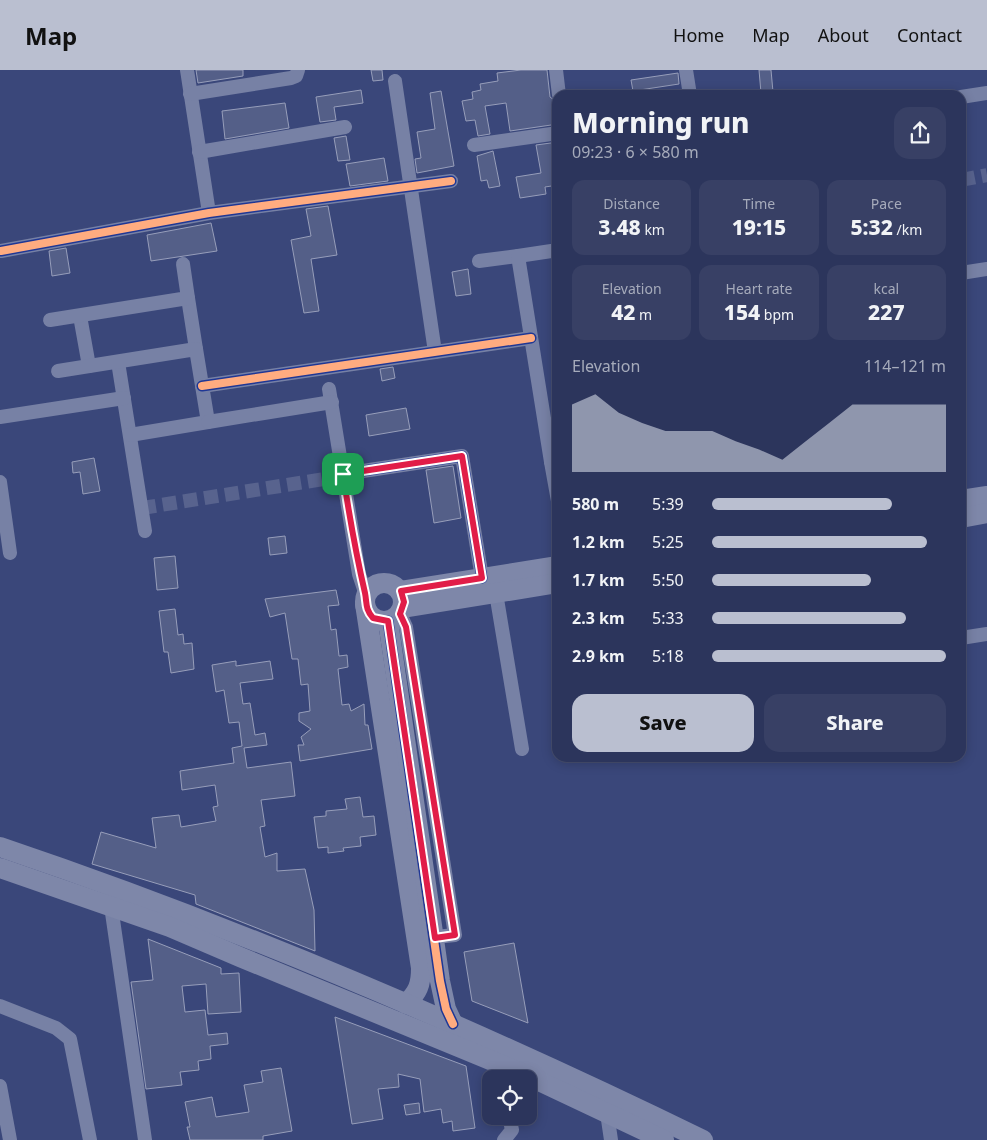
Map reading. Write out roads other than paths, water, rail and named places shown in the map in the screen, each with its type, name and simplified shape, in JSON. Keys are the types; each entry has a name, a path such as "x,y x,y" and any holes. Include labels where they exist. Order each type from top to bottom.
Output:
{"main road":[{"path":"966,499 987,496"},
{"path":"966,517 987,514"},
{"path":"365,600 373,618 482,578 552,567"},
{"path":"406,1004 416,994 421,982 421,968 365,600 370,588 378,583 386,582 394,585 398,609 443,1000 453,1024"},
{"path":"398,609 552,584"},
{"path":"0,847 120,888 453,1024 671,1136"},
{"path":"0,868 170,927 341,999 499,1070"},
{"path":"341,978 341,999"},
{"path":"537,1085 671,1136 703,1140"}],"street":[{"path":"186,70 209,213"},
{"path":"190,94 291,78 296,76 298,70"},
{"path":"556,70 558,90"},
{"path":"686,70 689,90"},
{"path":"395,81 435,352"},
{"path":"966,96 987,93"},
{"path":"199,152 344,127"},
{"path":"474,145 552,134"},
{"path":"1,251 209,213 411,188 451,181"},
{"path":"479,261 552,251"},
{"path":"518,256 552,451"},
{"path":"183,264 208,422"},
{"path":"966,272 987,269"},
{"path":"50,320 188,298"},
{"path":"80,316 89,366"},
{"path":"202,386 531,338"},
{"path":"58,371 196,349"},
{"path":"118,362 145,531"},
{"path":"130,435 208,422 331,396 359,574 365,600"},
{"path":"0,417 124,398"},
{"path":"343,474 462,456 482,578"},
{"path":"0,482 10,553"},
{"path":"496,593 522,749"},
{"path":"966,637 987,634"},
{"path":"111,906 145,1140"},
{"path":"0,1006 56,1028 70,1040 90,1140"},
{"path":"0,1086 10,1140"},
{"path":"607,1113 611,1140"},
{"path":"504,1140 512,1130 511,1125"}],"tunnel":[{"path":"966,179 987,175"},
{"path":"142,508 343,476"}]}
